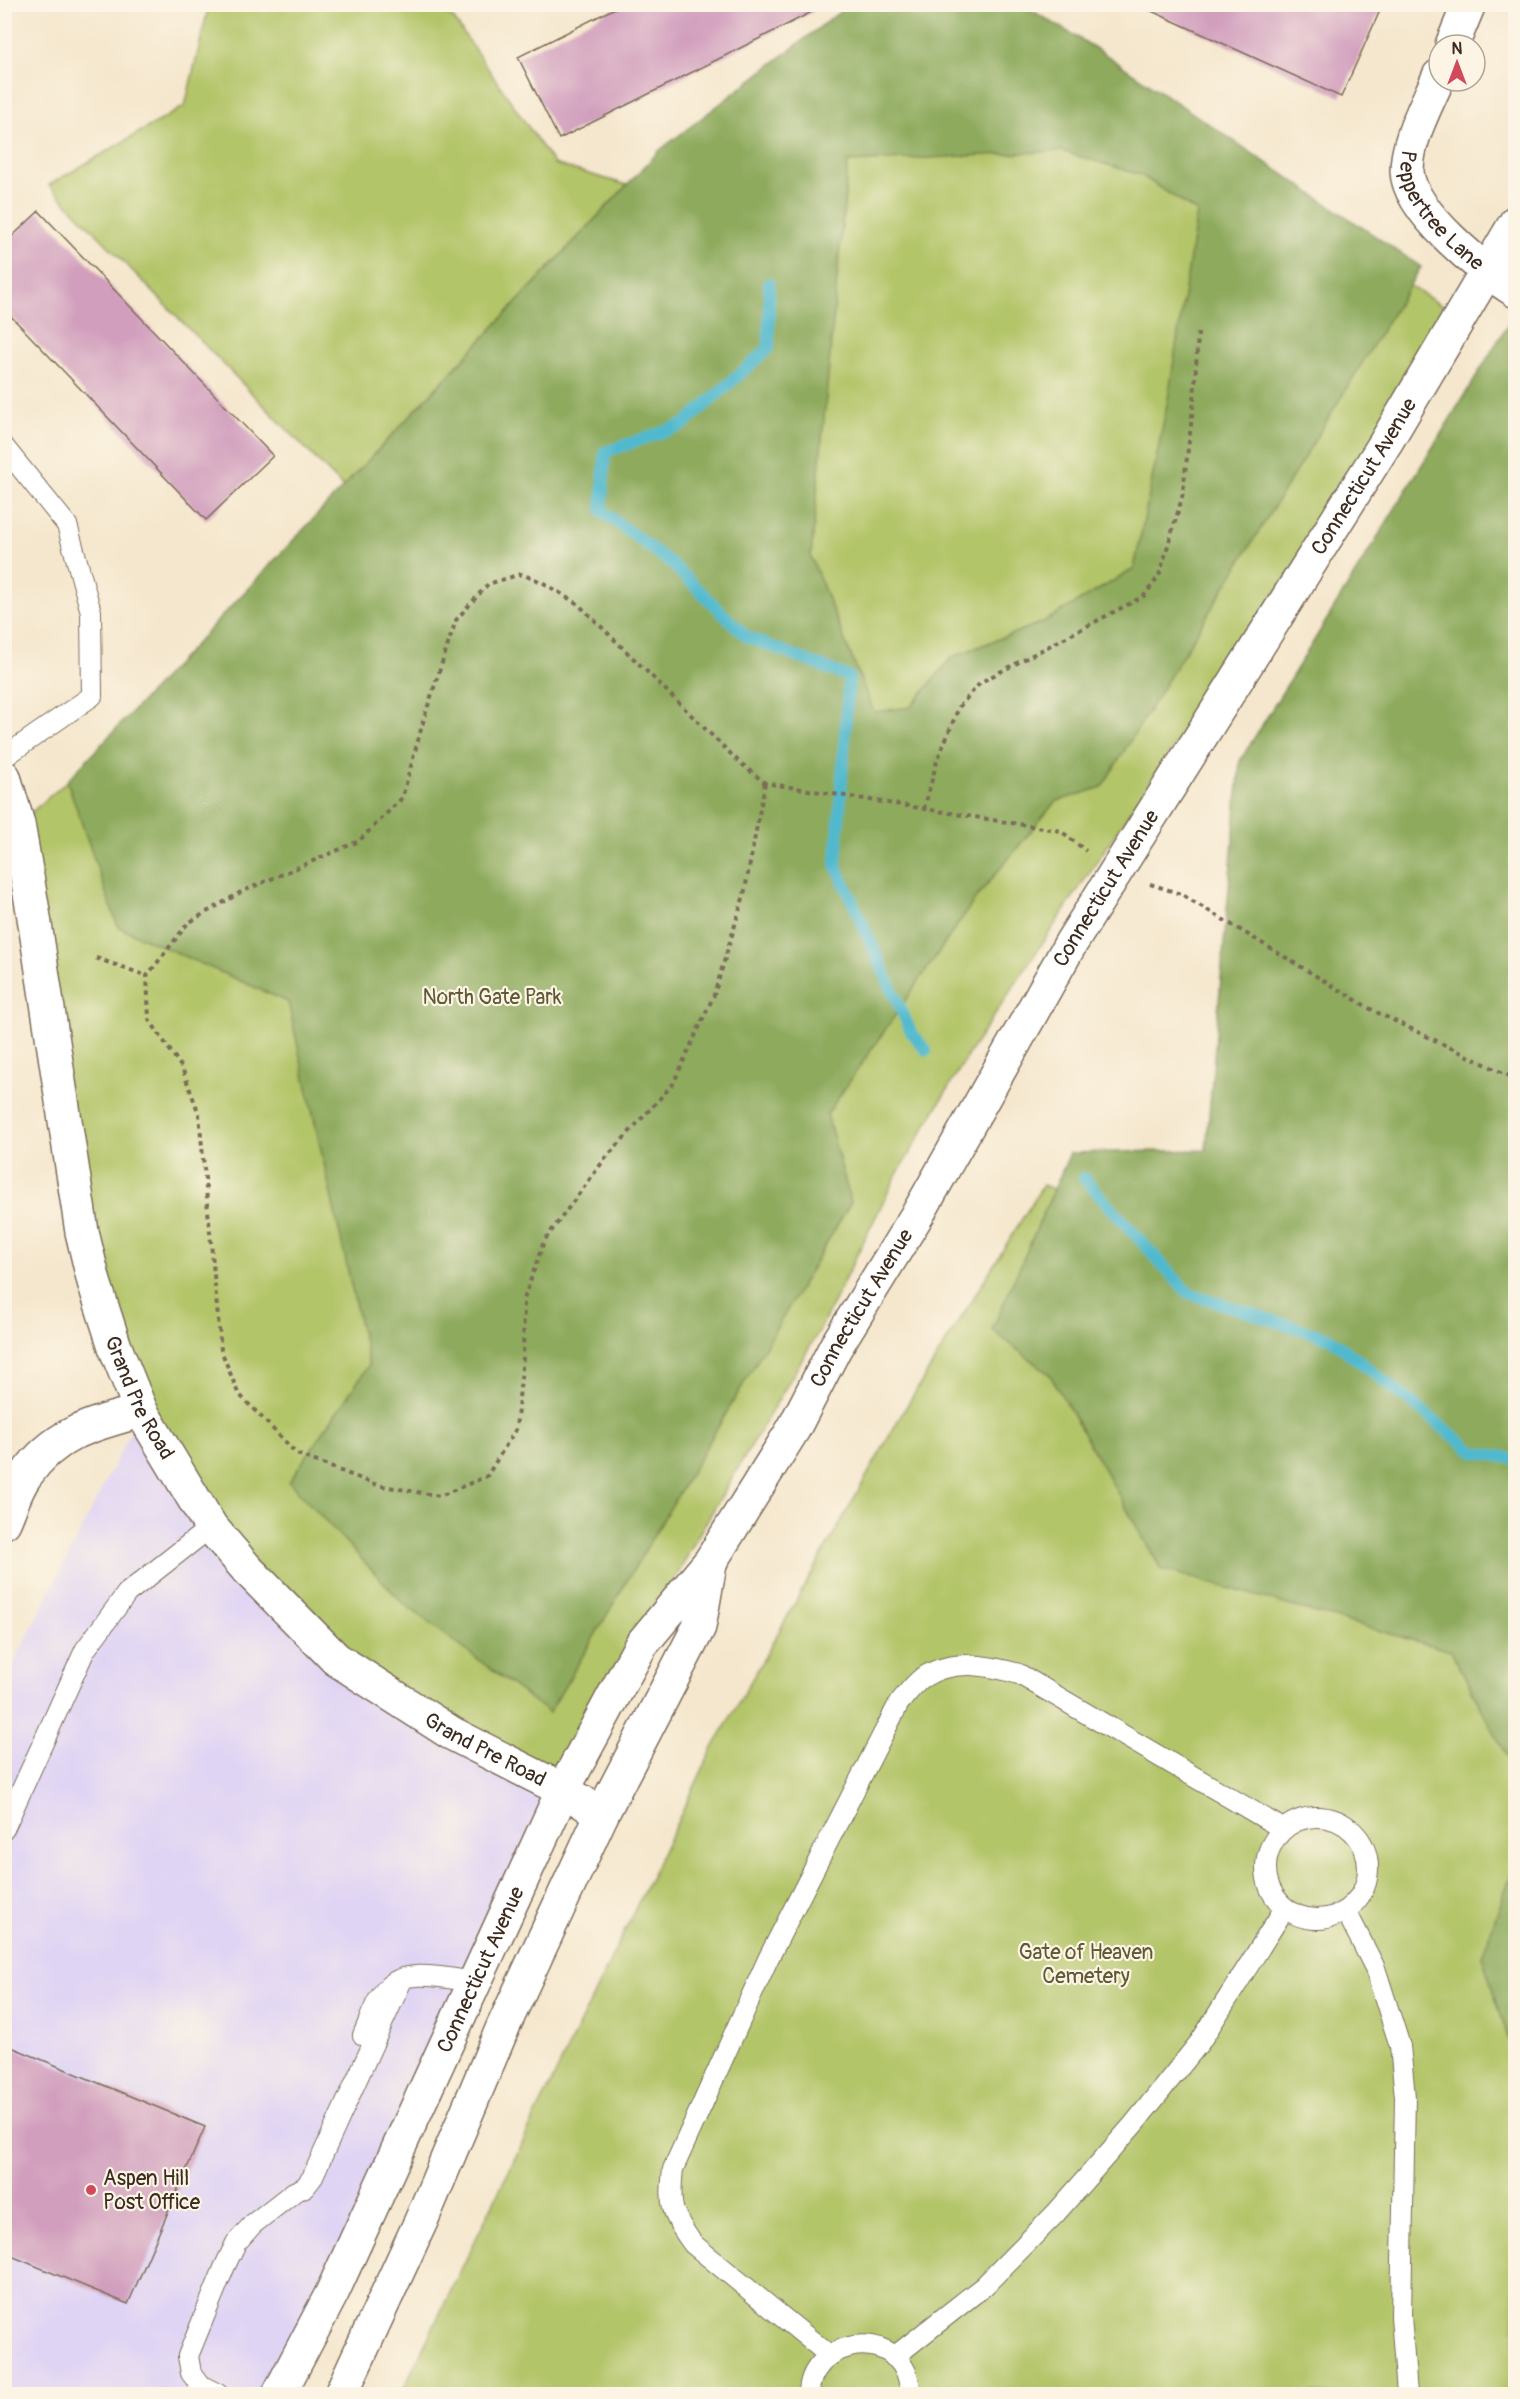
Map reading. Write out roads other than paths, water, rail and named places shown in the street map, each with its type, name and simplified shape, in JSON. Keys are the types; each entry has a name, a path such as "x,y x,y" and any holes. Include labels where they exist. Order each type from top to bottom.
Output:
{"main road":[{"path":"1457,33 1469,4"},
{"name":"Peppertree Lane","path":"1432,93 1414,135 1407,172 1420,209 1486,273 1515,291"},
{"name":"Connecticut Avenue","path":"279,2394 332,2293 563,1790 641,1645 710,1562 794,1428 835,1348 919,1212 1071,943 1386,441 1515,222"},
{"name":"Grand Pre Road","path":"4,777 18,824 33,911 82,1232 115,1347 141,1411 212,1527 247,1569 336,1659 451,1733 563,1790 602,1814"},
{"path":"4,1522 26,1476 62,1438 84,1427 141,1411"},
{"name":"Connecticut Avenue","path":"340,2394 421,2221 503,2027 602,1814 699,1627 710,1562"}],"lane":[{"path":"4,447 67,525 91,612 92,696 4,757"},
{"path":"4,1829 85,1650 127,1593 212,1527"},
{"path":"829,2355 693,2244 678,2223 670,2201 673,2169 768,1959 899,1703 922,1678 960,1664 987,1665 1019,1674 1283,1829"},
{"path":"1314,1816 1332,1818 1351,1828 1363,1842 1369,1868 1366,1885 1346,1911 1320,1920 1294,1914 1274,1896 1266,1880 1266,1856 1274,1839 1283,1829 1296,1820 1314,1816"},
{"path":"894,2357 984,2286 1056,2213 1125,2134 1200,2042 1285,1908"},
{"path":"1346,1911 1375,1968 1400,2046 1405,2097 1401,2316 1407,2394"},
{"path":"218,2394 200,2385 191,2373 188,2356 236,2243 253,2224 294,2192 375,2005 387,1986 403,1978 417,1976 475,1982"},
{"path":"809,2394 809,2385 816,2368 838,2349 856,2345 874,2347 894,2357 906,2371 911,2394"}],"waterway":[{"path":"769,283 769,348 683,425 605,452 602,511 672,564 747,637 849,677 836,865 911,1032 926,1050"},
{"path":"1084,1178 1188,1293 1331,1339 1474,1452 1516,1459"}],"place":[{"name":"Aspen Hill Post Office","path":"91,2190"}],"park label":[{"name":"North Gate Park","path":"492,997"},
{"name":"Gate of Heaven Cemetery","path":"1086,1964"}]}
